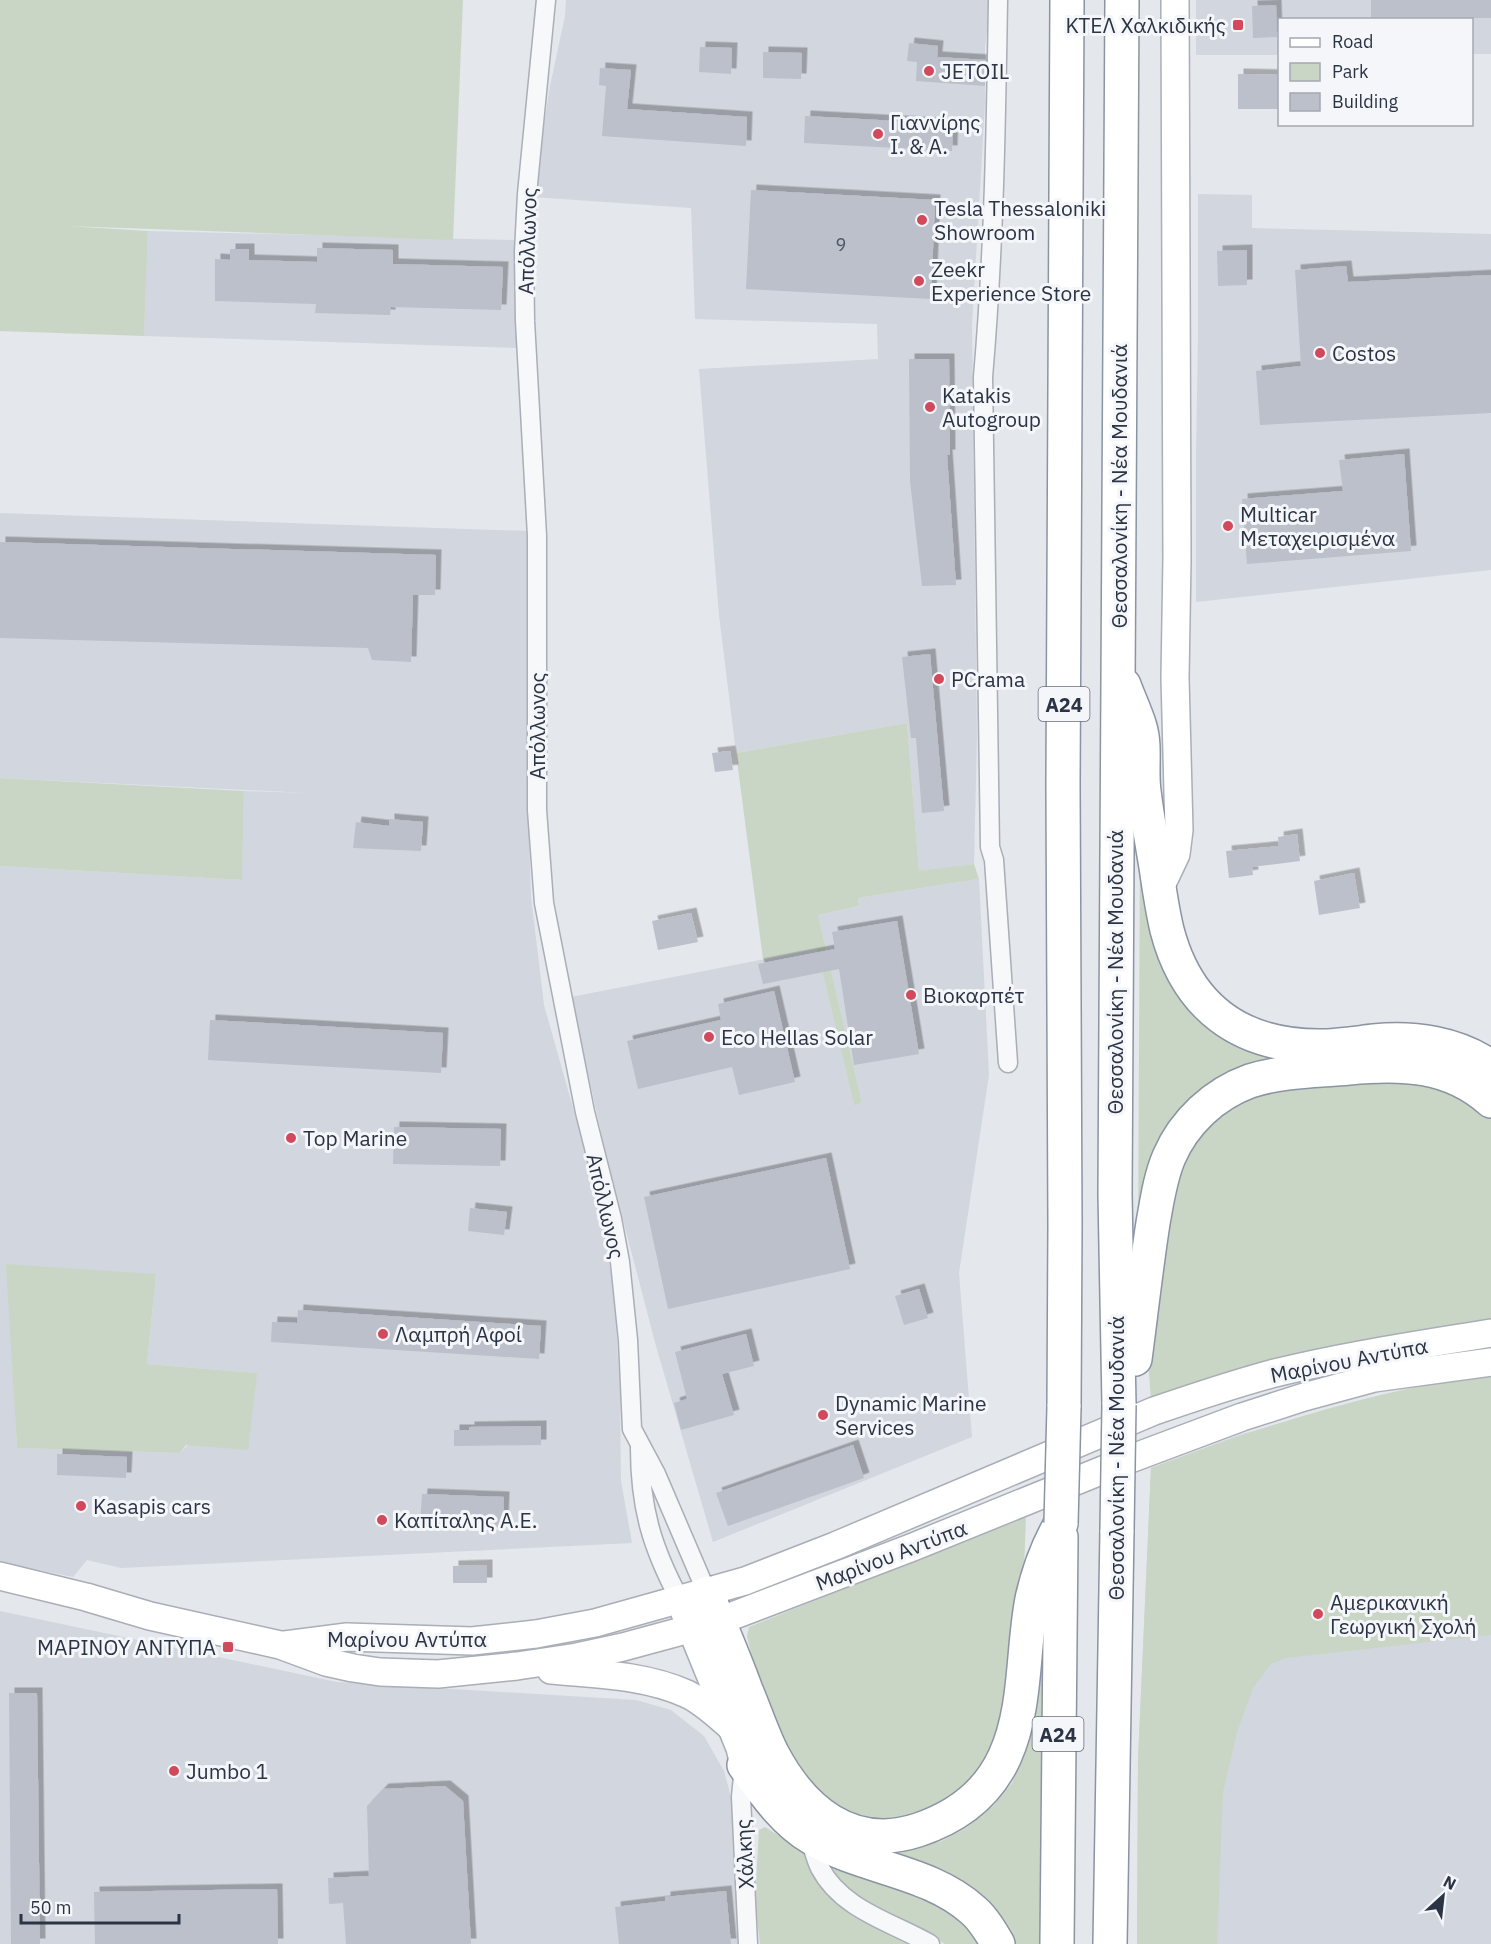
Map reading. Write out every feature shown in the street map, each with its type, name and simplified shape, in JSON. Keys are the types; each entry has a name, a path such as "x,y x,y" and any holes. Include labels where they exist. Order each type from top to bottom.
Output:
{"highway":[{"name":"Α24","path":"1057,1944 1065,1213 1063,785 1067,0"},
{"name":"Θεσσαλονίκη - Νέα Μουδανιά","path":"1110,1944 1119,1406 1115,1194 1122,0"},
{"path":"1118,669 1141,729 1144,788 1159,890 1168,932 1187,980 1205,1003 1223,1020 1240,1031 1259,1038 1286,1044 1319,1047 1390,1040 1423,1041 1458,1050 1491,1067"},
{"path":"1119,1406 1131,1383 1152,1232 1160,1187 1169,1158 1186,1129 1214,1100 1239,1086 1269,1077 1367,1066 1400,1065 1417,1066 1448,1074 1474,1088 1491,1101"},
{"path":"699,1611 771,1751 795,1790 814,1810 849,1830 866,1835 911,1832 934,1825 973,1801 986,1788 1005,1756 1020,1699 1032,1600 1042,1561 1061,1523"},
{"path":"744,1765 766,1797 809,1837 858,1860 945,1890 975,1912 998,1944"}],"main road":[{"path":"1159,890 1176,854 1179,830 1175,678 1177,560 1174,0"},
{"name":"Μαρίνου Αντύπα","path":"280,1645 347,1637 472,1641 699,1611 745,1581 835,1546 1143,1415 1272,1374 1491,1333"},
{"name":"Μαρίνου Αντύπα","path":"0,1576 86,1597 150,1616 280,1645 326,1662 380,1672 438,1674 517,1666 588,1654 699,1611 913,1547 1130,1459 1242,1417 1304,1397 1374,1378 1491,1362"},
{"path":"699,1611 731,1727 744,1765"},
{"path":"517,1666 623,1677 668,1687 704,1704 731,1727"}],"street":[{"name":"Απόλλωνος","path":"546,0 527,194 524,252 525,321 537,536 537,810 544,903 585,1112 612,1219 620,1262 628,1340 632,1430 640,1443"},
{"path":"999,0 994,208 990,300 983,377 990,847 993,860 1008,1063"},
{"path":"640,1443 656,1474 699,1611"},
{"path":"640,1443 640,1478 647,1520 661,1563 699,1611"},
{"name":"Χάλκης","path":"744,1765 741,1797 748,1944"},
{"path":"809,1837 821,1870 845,1898 864,1911 930,1944"}],"shaded area":[{"path":"566,0 991,0 985,47 985,104 972,325 977,739 974,864 919,872 907,723 736,753 719,615 699,369 878,359 877,324 695,319 691,208 533,197"},
{"name":"ΚΤΕΛ Χαλκιδικής","path":"1196,0 1491,0 1491,54 1473,54 1473,18 1278,18 1278,55 1196,55"},
{"path":"1198,194 1252,195 1252,228 1491,234 1491,570 1196,602"},
{"path":"148,231 514,240 518,348 144,336"},
{"path":"0,513 528,531 528,804 531,897 544,1005 601,1207 615,1303 620,1394 621,1481 632,1543 121,1568 87,1560 73,1577 0,1562 0,866 242,880 244,791 308,793 0,778","holes":["156,1274 147,1364 257,1373 180,1453 17,1448 12,1354"]},
{"path":"979,879 989,1075 959,1273 972,1437 713,1542 656,1346 607,1159 571,997 817,949 854,1104 862,1103 818,915 859,906 858,898"},
{"name":"Αμερικανική Γεωργική Σχολή","path":"1491,1375 1491,1944 1137,1944 1138,1760 1151,1468 1239,1435 1319,1412 1394,1392"},
{"path":"0,1611 337,1682 636,1700 671,1710 704,1736 724,1771 735,1812 742,1944 0,1944"}],"green space":[{"path":"0,0 463,0 453,240 66,226 148,231 144,336 0,331"},
{"path":"907,723 919,871 974,864 979,879 858,898 859,906 818,915 862,1103 854,1105 817,949 763,959 736,753"},
{"path":"0,778 244,791 242,880 0,866"},
{"path":"1140,842 1166,965 1294,1055 1228,1084 1138,1245"},
{"path":"1422,1075 1491,1111 1491,1320 1151,1399 1148,1359 1172,1184 1200,1132 1238,1102 1262,1091"},
{"path":"6,1264 156,1274 147,1364 257,1373 248,1450 186,1445 180,1453 17,1448"},
{"path":"1491,1375 1491,1635 1286,1658 1271,1664 1253,1688 1237,1732 1223,1792 1217,1944 1137,1944 1138,1760 1151,1468 1318,1411 1447,1381"},
{"path":"1026,1516 1022,1625 1009,1717 973,1785 918,1815 882,1823 842,1809 818,1797 792,1762 770,1717 752,1658 747,1636 749,1627"},
{"path":"1043,1655 1040,1944 1016,1944 1008,1930 845,1842 910,1847 940,1842 966,1828 994,1805 1012,1783 1026,1751"},
{"path":"765,1827 802,1850 815,1875 845,1910 854,1917 909,1944 760,1944 755,1901 759,1830"},
{"path":"824,1862 928,1897 971,1923 985,1944 945,1944 901,1918 850,1894"}],"building":[{"path":"1371,0 1491,0 1491,18 1371,18"},
{"path":"1276,5 1277,37 1253,38 1252,6"},
{"path":"909,43 938,46 937,57 986,60 985,86 916,81 917,62 907,61"},
{"path":"700,47 732,48 731,74 699,72"},
{"path":"763,52 802,53 801,79 763,78"},
{"path":"600,68 631,70 627,109 747,117 746,146 602,136 606,86 599,85"},
{"path":"1238,74 1278,75 1278,109 1238,109"},
{"name":"Γιαννίρης Ι. & Α.","path":"805,116 953,124 952,151 804,143"},
{"path":"751,190 935,200 931,299 746,289"},
{"path":"317,248 393,250 393,264 503,267 501,310 391,307 390,315 315,313 316,304 215,301 215,259 230,260 230,249 249,249 249,260 317,262"},
{"path":"1247,250 1247,285 1218,286 1217,251"},
{"path":"1346,266 1348,282 1491,275 1491,413 1260,425 1256,371 1301,366 1295,270"},
{"path":"909,359 949,359 950,455 947,455 956,585 922,586 910,481"},
{"path":"1404,454 1411,551 1247,564 1242,499 1343,491 1339,460"},
{"path":"0,542 436,555 435,595 413,595 411,662 372,660 368,648 0,638"},
{"path":"930,654 944,811 922,813 916,738 911,738 902,657"},
{"path":"730,751 733,770 715,772 712,753"},
{"path":"389,819 423,822 421,851 353,848 356,822 389,826"},
{"path":"1297,834 1300,861 1252,867 1253,875 1229,878 1226,851 1279,846 1278,837"},
{"path":"1354,873 1360,908 1319,915 1314,881"},
{"path":"691,913 698,942 658,950 652,921"},
{"path":"897,921 919,1054 854,1065 839,969 763,984 758,964 835,949 832,932"},
{"path":"774,991 795,1082 739,1095 732,1067 638,1089 627,1041 721,1020 718,1004"},
{"path":"210,1020 443,1033 441,1073 208,1060"},
{"path":"394,1127 501,1129 500,1166 393,1164"},
{"path":"826,1158 850,1269 668,1309 644,1197"},
{"path":"470,1208 507,1212 504,1235 468,1231"},
{"path":"919,1289 928,1318 904,1325 895,1296"},
{"path":"298,1310 541,1326 539,1359 271,1342 272,1322 297,1323"},
{"path":"746,1334 754,1366 722,1374 734,1415 681,1430 674,1403 687,1399 675,1352"},
{"path":"541,1426 541,1445 454,1446 454,1430 469,1430 469,1427"},
{"path":"853,1445 864,1478 728,1526 716,1493"},
{"path":"57,1454 127,1457 126,1478 57,1475"},
{"path":"422,1494 504,1497 503,1528 420,1525"},
{"path":"487,1565 487,1583 453,1583 453,1566"},
{"path":"9,1693 37,1693 40,1944 11,1944"},
{"path":"445,1786 463,1801 471,1944 346,1944 343,1903 329,1904 328,1878 369,1876 367,1806 383,1789"},
{"path":"277,1889 278,1944 95,1944 94,1892"},
{"path":"726,1891 731,1944 619,1944 615,1907 665,1901 665,1897"}],"place":[{"name":"ΚΤΕΛ Χαλκιδικής","path":"1238,25"},
{"name":"JETOIL","path":"929,71"},
{"name":"Γιαννίρης Ι. & Α.","path":"878,134"},
{"name":"Tesla Thessaloniki Showroom","path":"922,220"},
{"name":"Zeekr Experience Store","path":"919,281"},
{"name":"Costos","path":"1320,353"},
{"name":"Katakis Autogroup","path":"930,407"},
{"name":"Multicar Μεταχειρισμένα","path":"1228,526"},
{"name":"PCrama","path":"939,679"},
{"name":"Βιοκαρπέτ","path":"911,995"},
{"name":"Eco Hellas Solar","path":"709,1037"},
{"name":"Top Marine","path":"291,1138"},
{"name":"Λαμπρή Αφοί","path":"383,1334"},
{"name":"Dynamic Marine Services","path":"823,1415"},
{"name":"Kasapis cars","path":"81,1506"},
{"name":"Καπίταλης Α.Ε.","path":"382,1520"},
{"name":"Αμερικανική Γεωργική Σχολή","path":"1318,1614"},
{"name":"ΜΑΡΙΝΟΥ ΑΝΤΥΠΑ","path":"228,1647"},
{"name":"Jumbo 1","path":"174,1771"}]}
